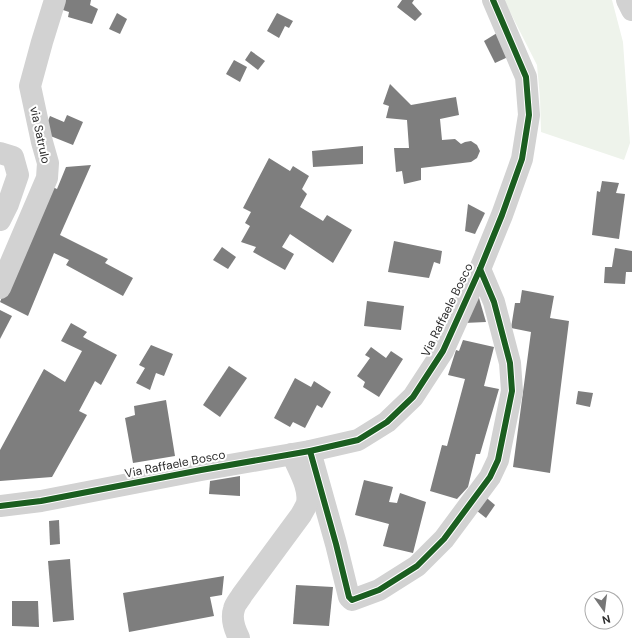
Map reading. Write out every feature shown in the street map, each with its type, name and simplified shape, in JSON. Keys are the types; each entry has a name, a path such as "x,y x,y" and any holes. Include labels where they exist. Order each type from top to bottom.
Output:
{"street":[{"name":"via Satrulo","path":"0,288 47,178 48,163 30,86 55,0"},
{"name":"Via Raffaele Bosco","path":"0,506 41,501 194,471 301,453 358,440 387,422 413,397 442,351 480,269 502,215 522,159 529,115 526,77 493,0"},
{"path":"627,0 632,10"},
{"path":"0,152 13,157 18,175 8,204 0,220"},
{"path":"301,453 336,544 349,597 352,600 378,590 418,566 444,539 490,477 498,460 512,391 510,363 494,302 480,269"},
{"path":"238,638 233,618 234,608 307,505 308,495 304,484 301,453"}],"shaded area":[{"path":"504,0 612,0 623,42 630,143 624,160 541,132 537,65"}],"building":[{"path":"59,0 91,0 90,5 98,9 92,24 68,17 69,12 57,8"},
{"path":"402,0 414,0 412,3 422,14 415,21 397,7"},
{"path":"117,13 127,19 120,34 109,29"},
{"path":"277,13 293,21 289,28 285,26 279,38 267,31"},
{"path":"497,33 508,57 495,63 484,41"},
{"path":"251,51 265,61 258,70 245,60"},
{"path":"234,60 247,67 240,82 226,74"},
{"path":"390,84 411,105 456,97 459,115 440,119 442,140 455,139 461,144 471,141 477,145 480,151 477,158 471,162 421,168 421,180 404,184 402,171 396,172 394,148 409,148 407,120 386,118 389,106 383,104"},
{"path":"67,115 83,122 73,145 43,133 50,116 64,122"},
{"path":"363,146 363,164 313,167 312,151"},
{"path":"269,158 290,171 293,166 309,176 302,189 307,194 300,207 323,221 327,215 352,230 333,263 290,234 282,247 294,254 285,270 253,252 256,247 241,242 250,226 245,223 251,212 243,208"},
{"path":"91,165 60,235 108,259 105,263 133,278 123,296 66,265 69,260 54,253 28,316 0,302 48,185 57,189 66,167"},
{"path":"602,181 619,183 616,193 625,194 619,239 592,235 597,191 600,192"},
{"path":"468,204 485,213 475,234 465,231"},
{"path":"394,241 442,251 440,264 434,262 429,278 388,272"},
{"path":"222,247 236,257 228,269 213,260"},
{"path":"615,248 632,251 632,272 626,272 625,284 604,283 605,267 612,267"},
{"path":"522,290 554,296 550,318 569,321 550,473 513,467 531,332 511,328 515,303 520,303"},
{"path":"477,291 486,322 464,323"},
{"path":"367,301 404,306 401,330 364,326"},
{"path":"0,310 12,316 0,339"},
{"path":"71,323 87,332 83,337 117,355 101,385 95,381 79,411 87,415 52,477 0,481 0,450 44,369 65,382 82,351 61,341"},
{"path":"463,340 494,347 484,386 499,389 480,454 476,454 468,487 457,499 430,491 442,445 447,446 465,379 448,375 456,350 459,351"},
{"path":"151,345 173,354 164,376 156,373 150,390 136,383 145,368 139,365"},
{"path":"371,347 386,358 391,351 403,359 379,397 363,387 365,382 357,376 370,358 365,355"},
{"path":"229,366 247,378 220,417 203,405"},
{"path":"295,378 311,387 314,381 331,392 322,408 317,405 305,428 293,422 290,427 274,418"},
{"path":"578,391 593,393 590,407 576,404"},
{"path":"166,400 175,456 133,463 125,418 135,415 134,406"},
{"path":"240,476 240,496 209,494 210,481"},
{"path":"364,480 393,487 389,502 397,503 400,493 426,502 413,553 383,546 389,524 355,515"},
{"path":"482,494 495,505 486,518 472,507"},
{"path":"59,520 60,544 50,545 49,521"},
{"path":"70,559 74,620 53,622 48,561"},
{"path":"224,576 222,595 210,597 214,616 129,632 123,593"},
{"path":"296,585 333,587 329,626 293,624"},
{"path":"12,601 38,601 39,627 12,626"}],"cycle path":[{"path":"0,506 41,501 201,470 310,451 358,440 387,422 413,397 443,351 480,269 502,215 522,159 529,115 526,77 493,0"},
{"path":"310,451 349,597 352,600 379,590 417,566 444,539 490,477 498,460 512,391 510,363 494,302 480,269"}]}
